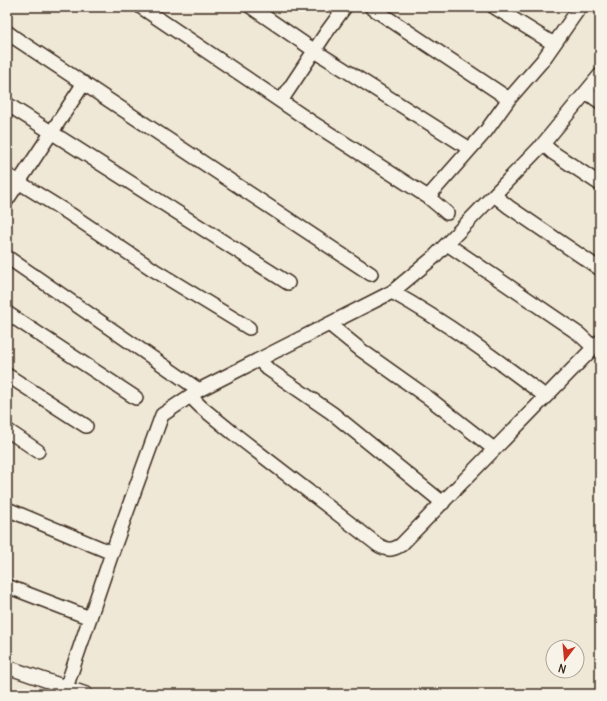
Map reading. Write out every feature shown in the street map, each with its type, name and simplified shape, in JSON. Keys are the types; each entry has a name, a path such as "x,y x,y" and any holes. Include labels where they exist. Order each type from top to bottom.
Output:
{"street":[{"path":"141,7 428,197 447,213"},
{"path":"251,7 315,51 470,149"},
{"path":"281,101 345,7"},
{"path":"371,7 509,99"},
{"path":"494,7 554,44"},
{"path":"428,197 486,131 509,99 554,44 580,7"},
{"path":"7,32 371,274"},
{"path":"65,691 112,553 162,415 194,393 392,292 433,258 543,144 600,75"},
{"path":"7,200 84,83"},
{"path":"586,92 600,102"},
{"path":"7,104 288,283"},
{"path":"543,144 552,152 600,184"},
{"path":"7,175 154,270 249,328"},
{"path":"494,194 509,207 600,268"},
{"path":"7,257 194,393 201,407 232,433 378,545 386,550 393,550 401,545 443,503 597,344 579,334 447,244"},
{"path":"392,292 446,324 545,396"},
{"path":"7,313 136,398"},
{"path":"329,324 361,350 430,399 494,449"},
{"path":"258,360 268,369 332,413 443,503"},
{"path":"7,375 86,426"},
{"path":"7,430 38,451"},
{"path":"7,509 112,553"},
{"path":"7,586 90,618"},
{"path":"7,667 65,691 86,694"}]}
